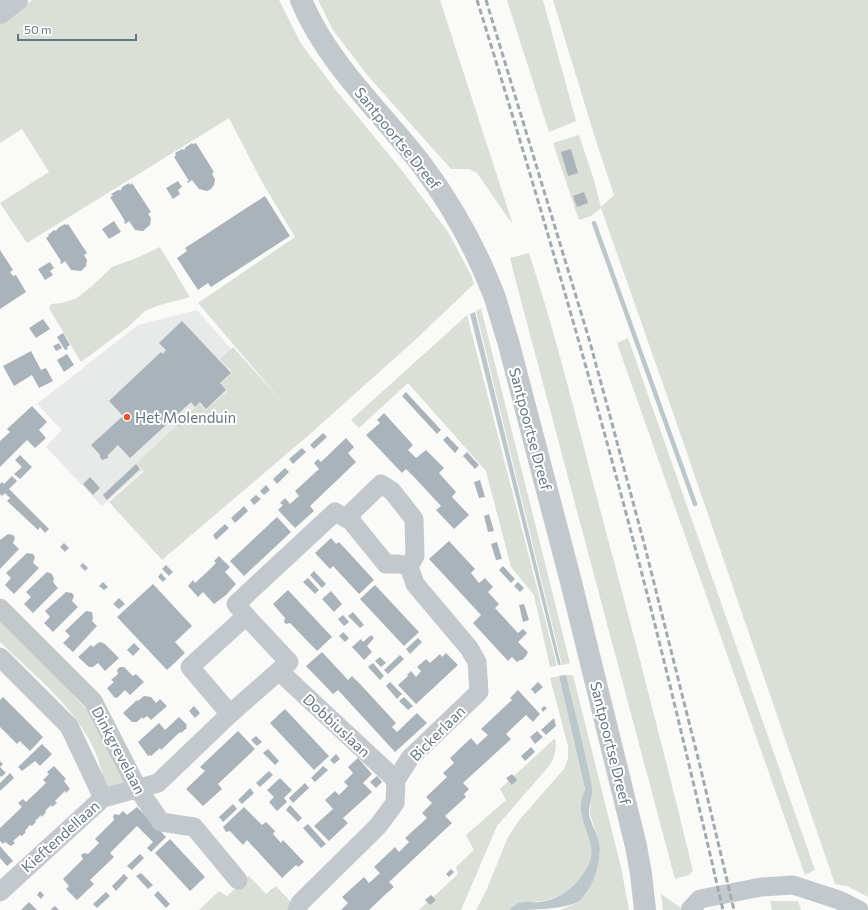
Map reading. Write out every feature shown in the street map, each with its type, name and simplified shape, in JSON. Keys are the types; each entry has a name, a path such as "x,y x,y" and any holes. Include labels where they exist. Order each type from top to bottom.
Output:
{"street":[{"path":"0,13 17,0"},
{"name":"Santpoortse Dreef","path":"301,0 308,18 326,49 422,165 443,194 478,257 494,296 508,341 584,633 636,846 645,910"},
{"path":"1,659 69,726 103,798 158,783 230,714 289,662 236,604 335,512 351,521 386,564 409,566 415,556 414,518 392,491 381,484 352,512 351,521"},
{"name":"Bickerlaan","path":"297,910 300,903 378,826 395,803 396,780 410,758 479,692 480,683 476,662 469,648 415,584 409,566"},
{"name":"Dinkgrevelaan","path":"0,608 93,701 138,789 161,822 194,827 238,880"},
{"path":"230,714 190,667 246,616"},
{"name":"Dobbiuslaan","path":"278,671 396,780"},
{"name":"Kieftendellaan","path":"0,892 103,798"},
{"path":"690,910 700,899 761,887 792,885 839,900 859,910"}],"shaded area":[{"path":"32,0 279,0 300,42 335,89 404,173 448,232 471,275 474,284 414,341 310,434 162,560 109,502 144,471 137,463 199,404 206,410 228,391 221,384 233,372 220,359 233,347 285,405 198,303 295,237 262,182 229,118 27,243 0,203 49,172 22,129 0,143 0,25"},
{"path":"318,0 440,0 513,225 477,173 469,169 451,169 368,76 333,30"},
{"path":"507,0 543,0 576,121 549,132"},
{"path":"553,0 868,0 868,897 847,886 835,884 601,208 591,216 579,220 553,143 579,135 601,207 614,195"},
{"path":"160,247 190,297 160,305 145,311 128,327 81,362 49,308 51,304 62,303 77,298 112,267"},
{"path":"529,253 567,382 693,871 689,875 675,879 510,258"},
{"path":"481,308 570,663 562,665 476,311"},
{"name":"Het Molenduin","path":"197,310 253,374 102,506 46,447 62,430 37,404 138,325"},
{"path":"475,312 561,665 558,665 470,314"},
{"path":"467,315 557,666 550,667 534,595 511,567 486,471 408,383 359,428 351,420"},
{"path":"628,338 815,870 805,875 617,343"},
{"path":"0,616 89,712 128,786 106,791 97,756 79,723 54,694 0,642"},
{"path":"566,675 573,675 621,867 629,910 560,910 577,903 587,893 597,869 600,855 599,841 590,814 592,789"},
{"path":"566,675 592,788 589,813 599,842 600,849 598,866 588,891 578,902 563,907 535,910 509,910 520,903 540,902 555,898 562,894 574,885 584,873 591,859 591,845 581,810 581,802 585,789 559,676"},
{"path":"559,676 585,790 582,801 582,811 583,819 591,843 592,852 590,861 583,876 571,888 557,897 549,900 520,904 509,910 476,910 486,891 508,837 520,819 564,769 568,758 568,746 550,678"},
{"path":"555,738 555,753 549,766 497,826 461,910 419,910 458,874 456,867 474,850 466,835 506,800 500,789"},
{"path":"249,876 266,894 276,886 292,903 292,910 199,910 219,891 227,896"},
{"path":"661,894 681,908 680,910 663,910"},
{"path":"770,901 798,901 801,910 772,910"}],"building":[{"path":"192,143 196,143 214,172 212,174 215,179 214,185 207,191 199,189 192,180 188,183 187,181 189,181 174,157 176,155 175,153 182,149 184,150"},
{"path":"571,149 578,173 568,176 561,152"},
{"path":"178,181 182,187 178,190 180,194 173,199 166,188"},
{"path":"129,183 130,185 132,183 151,212 148,214 151,218 150,225 143,231 135,230 129,221 125,224 125,221 110,197 113,196 111,194 121,190 122,187"},
{"path":"584,192 588,203 577,207 573,196"},
{"path":"265,196 290,236 211,287 208,283 198,290 177,258 187,251 185,248"},
{"path":"114,221 121,232 109,239 102,229"},
{"path":"65,224 68,224 87,253 84,255 87,260 86,266 81,271 71,270 65,261 61,264 61,261 46,238 54,230 56,231"},
{"path":"0,250 13,270 10,272 13,276 16,275 26,292 0,309"},
{"path":"50,262 54,268 50,271 53,275 45,280 38,269"},
{"path":"43,319 50,329 36,338 29,328"},
{"path":"182,321 231,373 220,383 226,390 206,409 200,402 195,407 191,402 130,458 118,445 108,455 108,458 102,460 100,455 91,445 123,416 109,401 161,352 163,354 166,350 159,343"},
{"path":"63,333 70,345 67,347 68,349 65,350 57,337"},
{"path":"59,343 62,348 56,351 53,346"},
{"path":"31,351 41,370 46,368 53,381 39,388 32,375 14,386 3,366"},
{"path":"67,354 74,365 64,372 57,360"},
{"path":"406,392 441,430 437,434 402,396"},
{"path":"32,406 47,422 39,430 46,438 35,448 27,440 0,467 0,441 10,432 7,429"},
{"path":"384,413 413,445 408,450 416,458 426,450 444,468 439,473 456,492 452,497 469,515 454,529 436,510 441,506 415,478 406,469 402,473 366,435 380,423 377,420"},
{"path":"323,433 327,437 314,449 310,445"},
{"path":"447,436 459,448 455,453 443,440"},
{"path":"346,438 354,447 348,453 356,462 310,506 314,511 295,528 278,510 283,505 280,503 285,498 290,504 299,496 295,491 319,469 314,463 318,459 321,462"},
{"path":"302,448 306,452 293,464 289,459"},
{"path":"467,452 479,465 475,469 463,456"},
{"path":"20,455 32,467 20,479 14,474 22,467 15,460"},
{"path":"136,464 140,469 107,500 103,495"},
{"path":"285,468 289,472 277,484 273,479"},
{"path":"12,476 17,481 9,489 49,529 45,533 40,527 38,530 7,501 10,498 5,493 2,496 0,494 0,484 2,482 4,484"},
{"path":"90,477 100,488 93,495 83,484"},
{"path":"480,480 485,497 479,498 474,482"},
{"path":"266,485 270,490 264,495 260,491"},
{"path":"256,495 261,499 254,505 250,500"},
{"path":"244,506 248,511 235,523 231,518"},
{"path":"489,514 494,531 488,532 484,516"},
{"path":"277,517 291,532 244,576 230,561"},
{"path":"225,524 229,528 216,540 213,535"},
{"path":"8,534 13,535 15,538 13,543 19,549 0,569 0,540"},
{"path":"331,538 336,544 339,542 374,580 359,594 333,566 330,569 315,553"},
{"path":"449,541 475,569 471,573 479,583 485,578 493,587 488,592 499,604 495,608 518,633 523,629 527,633 518,642 528,652 522,660 517,662 512,657 508,661 473,623 481,615 429,559"},
{"path":"497,542 502,559 496,560 491,544"},
{"path":"64,543 69,548 65,552 60,547"},
{"path":"27,553 33,554 35,557 33,563 39,568 14,594 5,585 11,578 6,573"},
{"path":"219,556 230,567 225,572 236,584 226,595 214,604 203,592 198,597 188,586 193,580 195,583 206,573 216,563 214,561"},
{"path":"83,563 88,568 85,571 80,566"},
{"path":"166,565 173,572 169,576 162,569"},
{"path":"503,566 515,579 511,583 499,570"},
{"path":"314,571 326,584 322,588 310,575"},
{"path":"47,572 52,574 54,579 53,582 58,588 33,613 24,604 31,597 26,592"},
{"path":"161,573 166,579 163,582 158,577"},
{"path":"308,578 319,590 315,594 303,582"},
{"path":"103,582 108,587 104,590 99,586"},
{"path":"518,582 524,588 520,592 514,586"},
{"path":"153,584 192,626 175,642 185,653 167,670 117,617"},
{"path":"375,585 419,632 404,646 360,599"},
{"path":"288,590 332,637 317,651 290,623 286,624 284,622 285,618 273,604"},
{"path":"331,591 342,604 334,612 322,599"},
{"path":"66,592 72,593 74,596 72,601 78,607 53,632 44,623 50,617 45,611"},
{"path":"119,598 125,604 119,609 113,604"},
{"path":"524,604 529,620 523,622 519,605"},
{"path":"86,611 92,612 92,621 97,626 73,652 63,643 70,636 65,631"},
{"path":"353,612 364,625 360,628 348,616"},
{"path":"343,615 349,622 344,626 338,619"},
{"path":"343,632 349,638 345,642 339,636"},
{"path":"371,635 374,638 367,646 372,652 364,660 352,647 361,639 363,642"},
{"path":"418,638 422,642 410,654 406,649"},
{"path":"101,642 119,658 105,671 98,663 93,667 89,667 78,657 91,645 93,647"},
{"path":"134,643 140,649 133,656 127,650"},
{"path":"322,652 348,680 352,676 361,685 396,723 392,727 397,732 417,713 427,723 395,752 338,690 333,694 306,666"},
{"path":"446,653 458,665 416,704 398,685 408,676 407,675 411,671 416,677 421,671 417,667 426,659 430,663 440,654 442,657"},
{"path":"400,655 404,659 388,674 384,670"},
{"path":"380,657 386,663 381,667 375,661"},
{"path":"373,663 384,676 380,680 368,667"},
{"path":"120,667 124,667 133,676 136,674 144,682 130,695 125,690 117,698 114,697 107,688 114,682 111,680 118,674 117,670"},
{"path":"390,682 402,694 397,699 386,686"},
{"path":"538,682 543,687 535,694 531,689"},
{"path":"518,690 540,714 533,722 526,715 506,734 511,739 463,783 469,789 464,794 466,797 445,816 452,823 389,882 394,887 369,910 341,910 348,903 342,897 364,877 369,883 380,873 374,867 395,847 399,852 409,842 405,838 427,818 422,813 432,803 426,797 447,777 443,773 454,763 450,758 471,738 477,745 488,735 481,729 512,700 510,698"},
{"path":"144,696 151,697 156,703 160,699 167,706 151,720 147,716 143,719 142,717 137,722 132,722 123,713 137,700 138,701"},
{"path":"3,697 43,737 30,751 20,741 17,744 0,727 0,700"},
{"path":"404,697 413,706 408,710 399,701"},
{"path":"194,706 200,713 195,718 189,711"},
{"path":"544,706 547,708 543,712 541,709"},
{"path":"285,709 329,756 314,770 270,723"},
{"path":"179,717 187,725 187,728 181,733 180,732 161,750 160,748 151,756 148,756 138,742 159,723 165,730"},
{"path":"554,718 556,726 546,735 541,730"},
{"path":"238,731 255,749 218,784 222,789 203,806 186,789 205,771 200,767"},
{"path":"537,731 543,737 535,744 530,737"},
{"path":"256,736 262,742 257,746 251,740"},
{"path":"42,744 52,754 40,766 35,761 22,771 18,767"},
{"path":"531,747 535,752 525,761 521,756"},
{"path":"268,749 279,761 275,765 263,753"},
{"path":"336,754 340,759 334,764 330,760"},
{"path":"358,758 372,774 363,783 372,792 343,818 348,823 329,841 314,826 333,809 325,800 335,791 339,795 348,786 344,782 353,773 348,767"},
{"path":"54,766 66,779 64,781 70,789 66,793 65,791 55,801 57,803 52,807 51,805 42,817 41,815 32,826 30,825 22,836 20,835 13,841 15,843 11,846 5,842 3,844 0,841 0,828 22,807 18,803 23,799 26,802 46,783 43,780 49,774 47,772"},
{"path":"323,766 328,770 315,782 311,778"},
{"path":"0,767 6,773 1,777 0,776"},
{"path":"269,771 273,775 260,787 256,783"},
{"path":"10,773 14,778 0,791 0,783"},
{"path":"512,774 517,780 512,785 506,778"},
{"path":"377,776 382,782 376,788 370,782"},
{"path":"280,778 292,790 284,798 287,802 277,811 269,802 274,797 267,790"},
{"path":"305,783 309,788 293,803 289,798"},
{"path":"250,788 254,793 242,804 238,800"},
{"path":"233,804 237,809 223,822 219,817"},
{"path":"290,805 302,818 298,822 286,810"},
{"path":"137,807 166,837 151,852 147,848 153,842 137,826 110,853 114,857 90,880 94,884 77,900 66,889 69,886 63,879 83,859 81,855 84,853 88,854 99,843 95,839 114,820 113,816 115,814 119,815 123,811 127,815"},
{"path":"244,807 262,825 266,822 275,831 273,834 281,843 283,840 304,862 298,867 296,865 282,878 247,840 243,845 230,831 226,832 223,827"},
{"path":"308,824 326,844 321,848 303,828"},
{"path":"170,839 205,877 190,891 155,853"},
{"path":"0,846 13,861 7,866 0,858"},
{"path":"140,854 144,858 132,870 127,866"},
{"path":"451,869 454,872 449,877 446,874"},
{"path":"141,873 153,885 148,889 136,876"},
{"path":"124,874 128,878 116,891 112,886"},
{"path":"40,891 44,895 41,899 37,895"},
{"path":"158,891 170,904 166,908 154,895"},
{"path":"106,892 110,896 97,908 93,904"},
{"path":"431,895 436,900 430,905 425,900"},
{"path":"29,902 37,910 21,910"},
{"path":"55,906 59,910 51,909"}],"waterway":[{"path":"594,223 695,504"}],"railway":[{"path":"477,0 563,286 623,502 694,784 723,910"},
{"path":"486,0 589,339 610,416 645,547 700,766 734,910"}],"place":[{"name":"Het Molenduin","path":"127,417"}]}
